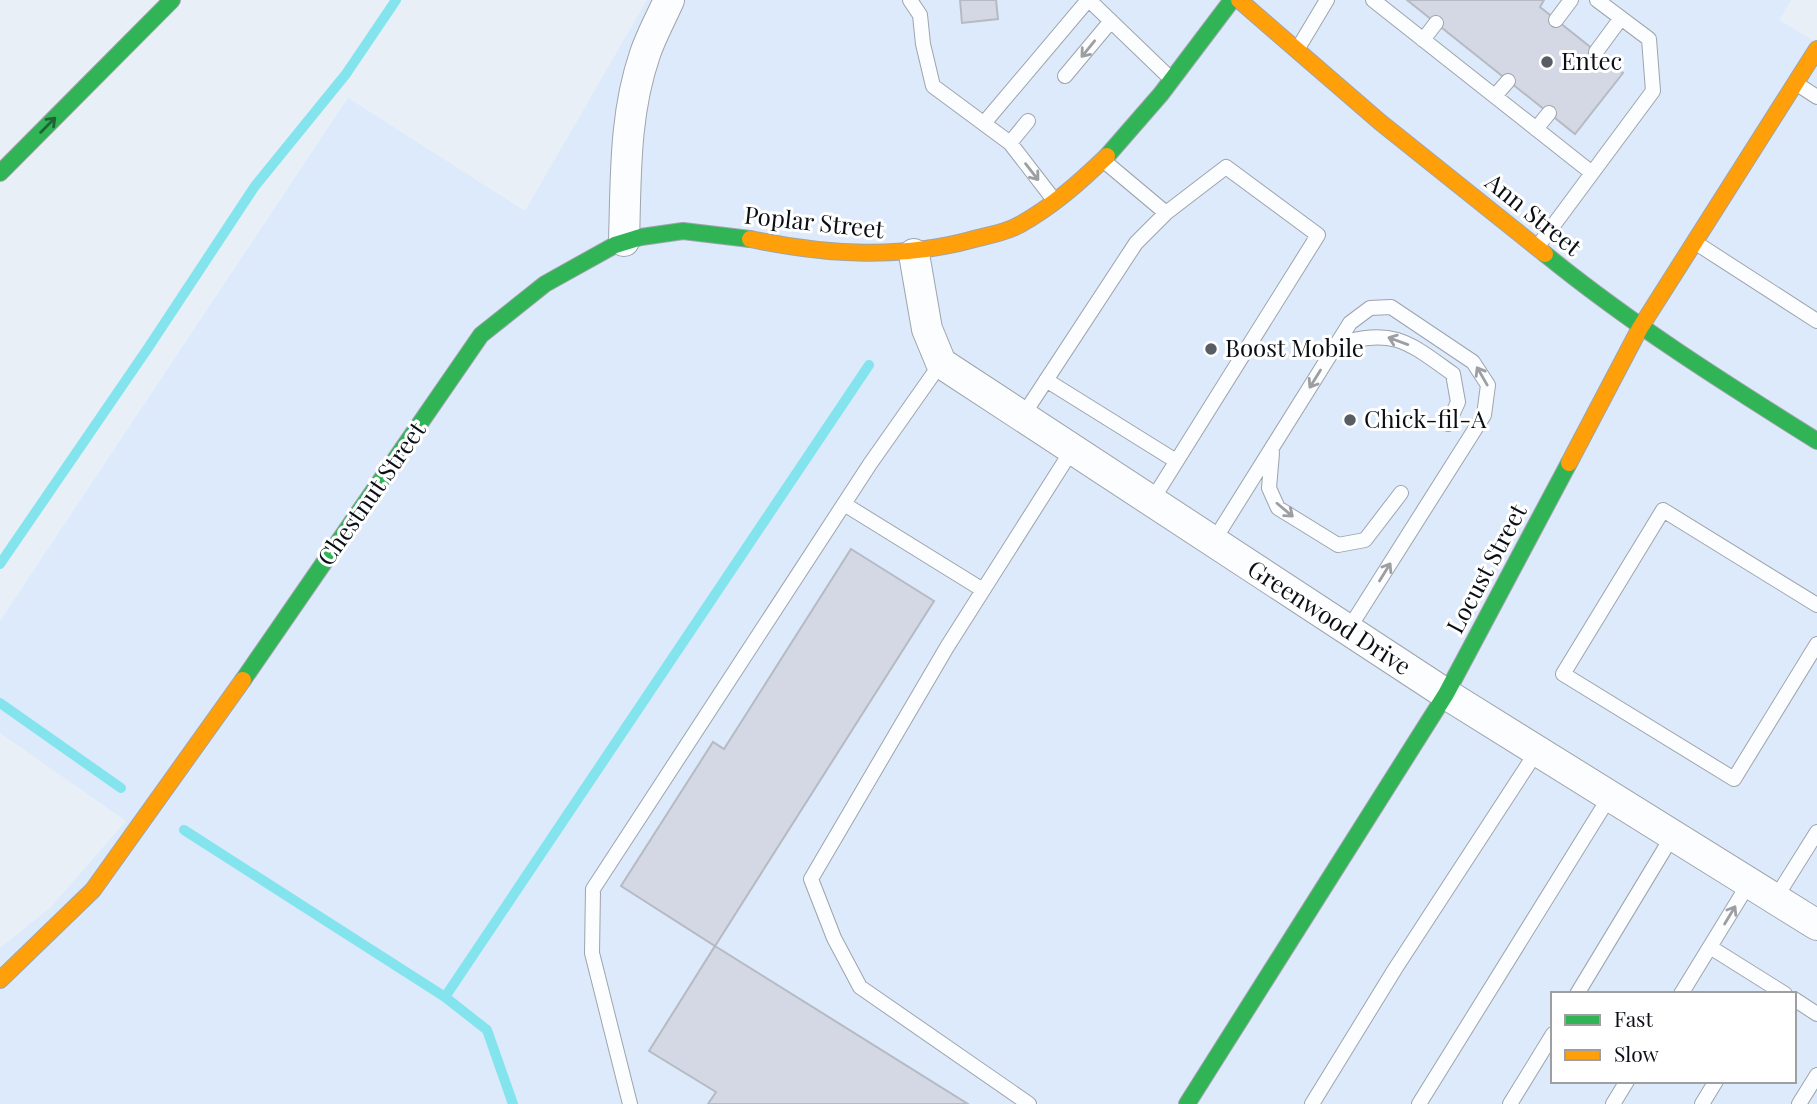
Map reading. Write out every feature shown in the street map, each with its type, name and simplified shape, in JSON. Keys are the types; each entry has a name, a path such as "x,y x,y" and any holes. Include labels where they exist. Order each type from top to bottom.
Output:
{"main road":[{"path":"0,173 172,0"},
{"name":"Poplar Street","path":"625,241 671,231 744,238 852,255 914,254 961,244 1016,227 1054,201 1104,160 1232,0"},
{"name":"Ann Street","path":"1239,0 1537,248 1640,328 1817,441"},
{"name":"Locust Street","path":"1187,1104 1446,694 1640,328 1817,49"},
{"name":"Chestnut Street","path":"0,980 93,890 158,802 481,335 554,275 625,241"}],"street":[{"path":"625,241 627,136 633,101 645,54 668,0"},
{"path":"914,254 928,329 941,363"},
{"name":"Greenwood Drive","path":"941,363 1446,694 1817,925"}],"lane":[{"path":"910,0 920,7"},
{"path":"920,7 930,0"},
{"path":"985,122 1088,0 1171,79"},
{"path":"1297,50 1327,0"},
{"path":"1373,0 1592,173"},
{"path":"1556,20 1571,0"},
{"path":"1537,248 1653,91 1649,39 1597,0"},
{"path":"920,7 923,44 933,86 985,122 1010,144 1054,201"},
{"path":"1596,52 1621,18"},
{"path":"1065,76 1111,21"},
{"path":"1423,40 1436,23"},
{"path":"1495,96 1508,80"},
{"path":"1796,83 1817,97"},
{"path":"1536,129 1549,113"},
{"path":"1010,144 1028,121"},
{"path":"1104,160 1166,213"},
{"path":"1022,417 1136,243 1166,213 1226,167 1318,235 1151,502"},
{"path":"1696,243 1817,321"},
{"path":"1213,542 1350,323 1370,308 1391,307 1473,362 1488,384 1484,415 1348,630"},
{"path":"1337,344 1367,336 1395,337 1423,352 1453,374 1458,402 1448,424"},
{"path":"630,1104 592,953 593,889 844,504 941,363"},
{"path":"1046,380 1176,461"},
{"path":"1272,448 1269,488 1278,508 1338,545 1365,540 1401,494"},
{"path":"1029,1104 860,987 834,938 811,879 881,755 1072,450"},
{"path":"844,504 983,590"},
{"path":"1817,605 1663,510 1563,674 1734,779 1817,644"},
{"path":"1312,1104 1395,969 1537,751"},
{"path":"1419,1104 1610,796"},
{"path":"1775,899 1817,832"},
{"path":"1578,992 1672,835"},
{"path":"1682,992 1749,883"},
{"path":"1710,947 1777,992"},
{"path":"1796,1000 1817,1013"},
{"path":"1510,1104 1551,1037"},
{"path":"1799,1104 1817,1075"},
{"path":"1612,1104 1626,1083"},
{"path":"1702,1104 1715,1083"}],"shaded area":[{"path":"647,0 1791,0 1779,20 1817,43 1817,1104 0,1104 0,948 51,907 126,821 0,733 0,621 348,98 525,211"}],"building":[{"path":"960,0 996,0 998,19 962,23"},
{"name":"Entec","path":"1407,0 1544,0 1540,7 1623,73 1575,134"},
{"path":"851,549 934,601 715,946 621,886 713,742 724,749"},
{"path":"715,946 968,1104 708,1104 716,1092 649,1051"}],"waterway":[{"path":"0,564 255,186 346,74 396,0"},
{"path":"445,997 869,365"},
{"path":"0,703 121,788"},
{"path":"184,830 445,997 487,1030 513,1104"}],"traffic: fast":[{"path":"0,173 172,0"},
{"path":"1107,156 1161,94 1232,0"},
{"path":"243,680 481,335 545,284 615,245 641,237 683,231 750,239"},
{"path":"1545,254 1644,328 1817,441"},
{"path":"1187,1104 1446,694 1569,463"}],"traffic: slow":[{"path":"1239,0 1380,122 1545,254"},
{"path":"1569,463 1640,328 1817,49"},
{"path":"750,239 807,249 864,253 921,250 950,245 999,233 1019,225 1065,194 1107,156"},
{"path":"0,980 93,890 243,680"}],"place":[{"name":"Entec","path":"1547,62"},
{"name":"Boost Mobile","path":"1211,349"},
{"name":"Chick-fil-A","path":"1350,420"}]}
